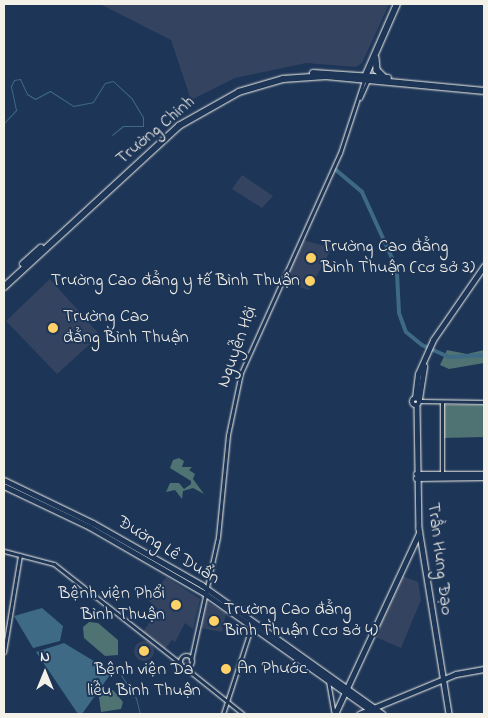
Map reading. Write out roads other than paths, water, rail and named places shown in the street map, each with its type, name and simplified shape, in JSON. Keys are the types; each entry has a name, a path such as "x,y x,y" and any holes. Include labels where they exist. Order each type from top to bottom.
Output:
{"highway":[{"name":"Nguyễn Hội","path":"367,77 397,4"},
{"path":"349,75 364,71 375,56"},
{"path":"375,56 378,73 390,79"},
{"name":"Trường Chinh","path":"4,282 192,113 238,89 283,76 349,75 484,90"},
{"name":"Trường Chinh","path":"367,77 379,81 484,90"},
{"name":"Trường Chinh","path":"4,287 141,158"}],"main road":[{"path":"418,400 421,374 434,340 484,266"},
{"name":"Trần Hưng Đạo","path":"418,400 412,402 417,406 416,476 419,534 449,714"},
{"path":"416,476 484,475"},
{"name":"Đường Lê Duẩn","path":"4,480 152,557 253,623 372,709 383,714"},
{"name":"Đường Lê Duẩn","path":"4,486 91,525 150,562 206,592"},
{"path":"334,714 419,534"},
{"path":"150,562 152,557"},
{"name":"Đường Lê Duẩn","path":"253,623 328,681 345,690"},
{"path":"358,714 443,680 484,669"},
{"name":"Đường Lê Duẩn","path":"372,709 376,714"}],"street":[{"path":"349,75 359,84 360,93"},
{"name":"Nguyễn Hội","path":"359,98 365,89 367,77"},
{"name":"Nguyễn Hội","path":"191,662 206,592 241,373 258,328 331,172 367,77"},
{"path":"365,89 379,81"},
{"path":"418,400 484,402"},
{"path":"442,402 442,476"},
{"path":"4,551 56,566 243,714"},
{"path":"4,652 20,555"},
{"path":"222,714 253,623"},
{"path":"174,659 194,652"},
{"path":"184,656 191,662 192,673"},
{"path":"182,665 184,656"},
{"path":"182,665 191,662"},
{"path":"328,681 334,714"}],"waterway":[{"path":"429,4 438,4"},
{"path":"4,123 16,110 11,86 14,80 20,79 27,94 35,99 50,91 73,106 93,102 105,83 113,81 132,99 143,117 143,126 123,126 112,135"},
{"path":"336,170 362,192 392,258 397,274 399,313 406,332 422,345 449,357 484,355"},
{"path":"121,675 136,698 140,714"}],"place":[{"name":"Trường Cao đẳng Bình Thuận (cơ sở 3)","path":"311,258"},
{"name":"Trường Cao đẳng y tế Bình Thuận","path":"310,281"},
{"name":"Trường Cao đẳng Bình Thuận","path":"53,328"},
{"name":"Bệnh viện Phổi Bình Thuận","path":"176,605"},
{"name":"Trường Cao đẳng Bình Thuận (cơ sở 4)","path":"214,621"},
{"name":"Bệnh viện Da liễu Bình Thuận","path":"144,651"},
{"name":"An Phước","path":"226,669"}]}
